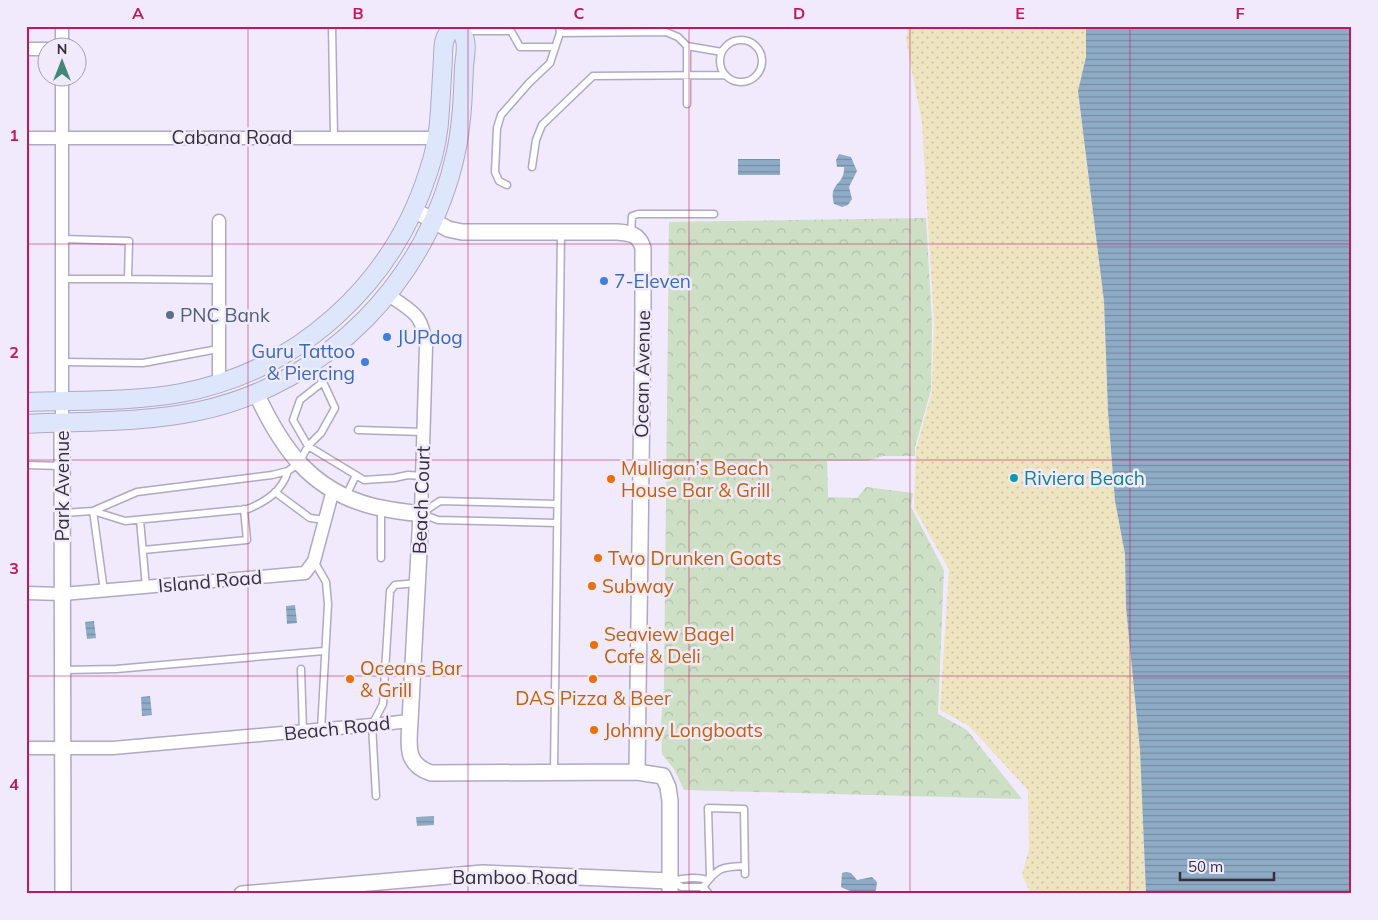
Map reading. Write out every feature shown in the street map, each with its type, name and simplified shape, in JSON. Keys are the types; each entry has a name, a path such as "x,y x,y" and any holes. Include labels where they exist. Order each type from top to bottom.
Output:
{"main road":[{"path":"26,402 161,396 182,393 219,383 252,370 301,344 331,321 358,296 376,275 400,237 414,210 428,173 437,138 444,40 457,28 465,39 462,119 448,185 434,221 411,263 389,295 356,328 311,364 256,393 201,411 152,418 26,424"},
{"path":"256,393 255,386 258,377 280,356"},
{"path":"201,411 215,396 219,383"}],"street":[{"name":"Park Avenue","path":"62,88 62,894"},
{"name":"Cabana Road","path":"26,138 437,138"},
{"path":"414,210 448,229 462,232 631,233"},
{"path":"219,220 219,383"},
{"name":"Ocean Avenue","path":"631,233 641,241 643,258 637,772"},
{"name":"Beach Court","path":"389,295 416,314 424,330 426,346 421,514 410,721"},
{"path":"256,393 294,467 339,493 372,506 421,514"},
{"path":"314,561 325,520 339,493"},
{"name":"Island Road","path":"26,593 62,594 104,591 305,573 314,561"},
{"name":"Beach Road","path":"26,748 113,748 410,721 410,756 418,766 431,773 637,772"},
{"path":"637,772 663,776 668,788 670,810 670,887"},
{"name":"Bamboo Road","path":"242,894 366,888 483,873 670,887"}],"lane":[{"path":"332,26 334,137"},
{"path":"457,28 511,31 520,47 555,47"},
{"path":"507,185 499,181 495,172 497,128 501,116 529,83 550,63 560,30 666,32 678,37 687,46 722,52"},
{"path":"532,167 536,140 542,125 593,76 725,76 735,82 742,83 753,79 761,70 763,58 761,52 753,43 741,40 730,43 722,52 720,64 725,76"},
{"path":"686,104 687,46"},
{"path":"631,233 632,216 638,214 714,214"},
{"path":"554,772 561,232"},
{"path":"62,239 129,241 128,279"},
{"path":"62,279 219,280"},
{"path":"62,362 143,363 218,349"},
{"path":"94,511 126,521 244,509 265,502 281,487 308,446 321,433 335,408 323,382 311,364"},
{"path":"323,382 300,400 293,420 308,446 364,480 408,475 422,476"},
{"path":"358,430 424,432"},
{"path":"26,465 63,466"},
{"path":"62,513 94,511 137,492 272,475 294,467"},
{"path":"339,493 356,475"},
{"path":"275,492 310,518 325,520"},
{"path":"421,514 440,501 557,504"},
{"path":"381,508 381,558"},
{"path":"143,550 246,540 244,509"},
{"path":"94,511 104,591"},
{"path":"421,514 438,520 557,523"},
{"path":"140,520 146,587"},
{"path":"314,561 326,582 328,604 321,730"},
{"path":"376,796 372,725 383,704 390,591 395,585 417,583"},
{"path":"62,670 116,669 324,651"},
{"path":"301,669 303,732"},
{"path":"709,879 708,808 744,809 745,874"},
{"path":"704,890 714,873 724,867 745,866"},
{"path":"670,887 688,877 709,879"},
{"path":"670,887 704,890 709,894"}],"sand":[{"name":"Riviera Beach","path":"908,26 1086,26 1086,57 1078,91 1104,301 1108,412 1115,501 1125,554 1126,607 1140,750 1146,894 1031,894 1022,875 1029,849 1028,790 969,726 940,710 949,569 914,508 916,449 932,392 934,323 922,123 906,40"}],"green space":[{"path":"926,218 932,323 931,390 915,447 915,456 883,456 867,461 827,461 828,497 857,498 866,487 913,493 911,507 944,570 938,714 967,730 1022,799 684,790 674,769 662,754 661,725 664,685 669,222"}],"water":[{"path":"1086,26 1352,26 1352,894 1146,894 1140,750 1126,607 1125,554 1115,501 1108,412 1104,301 1078,91 1086,57"},
{"path":"839,154 851,157 857,171 849,187 852,199 848,205 842,207 834,204 833,197 833,192 844,173 844,167 837,167 836,160"},
{"path":"738,159 780,159 780,175 738,175"},
{"path":"295,605 297,623 287,624 286,606"},
{"path":"94,621 96,638 87,639 85,622"},
{"path":"150,696 152,715 142,716 141,697"},
{"path":"434,816 434,825 417,826 416,817"},
{"path":"842,873 851,873 857,880 872,877 877,882 876,890 872,894 855,894 841,887"}],"place":[{"name":"7-Eleven","path":"604,281"},
{"name":"PNC Bank","path":"170,315"},
{"name":"JUPdog","path":"387,337"},
{"name":"Guru Tattoo & Piercing","path":"365,362"},
{"name":"Riviera Beach","path":"1014,478"},
{"name":"Mulligan’s Beach House Bar & Grill","path":"611,479"},
{"name":"Two Drunken Goats","path":"598,558"},
{"name":"Subway","path":"592,586"},
{"name":"Seaview Bagel Cafe & Deli","path":"594,645"},
{"name":"Oceans Bar & Grill","path":"350,679"},
{"name":"DAS Pizza & Beer","path":"593,679"},
{"name":"Johnny Longboats","path":"594,730"}]}
